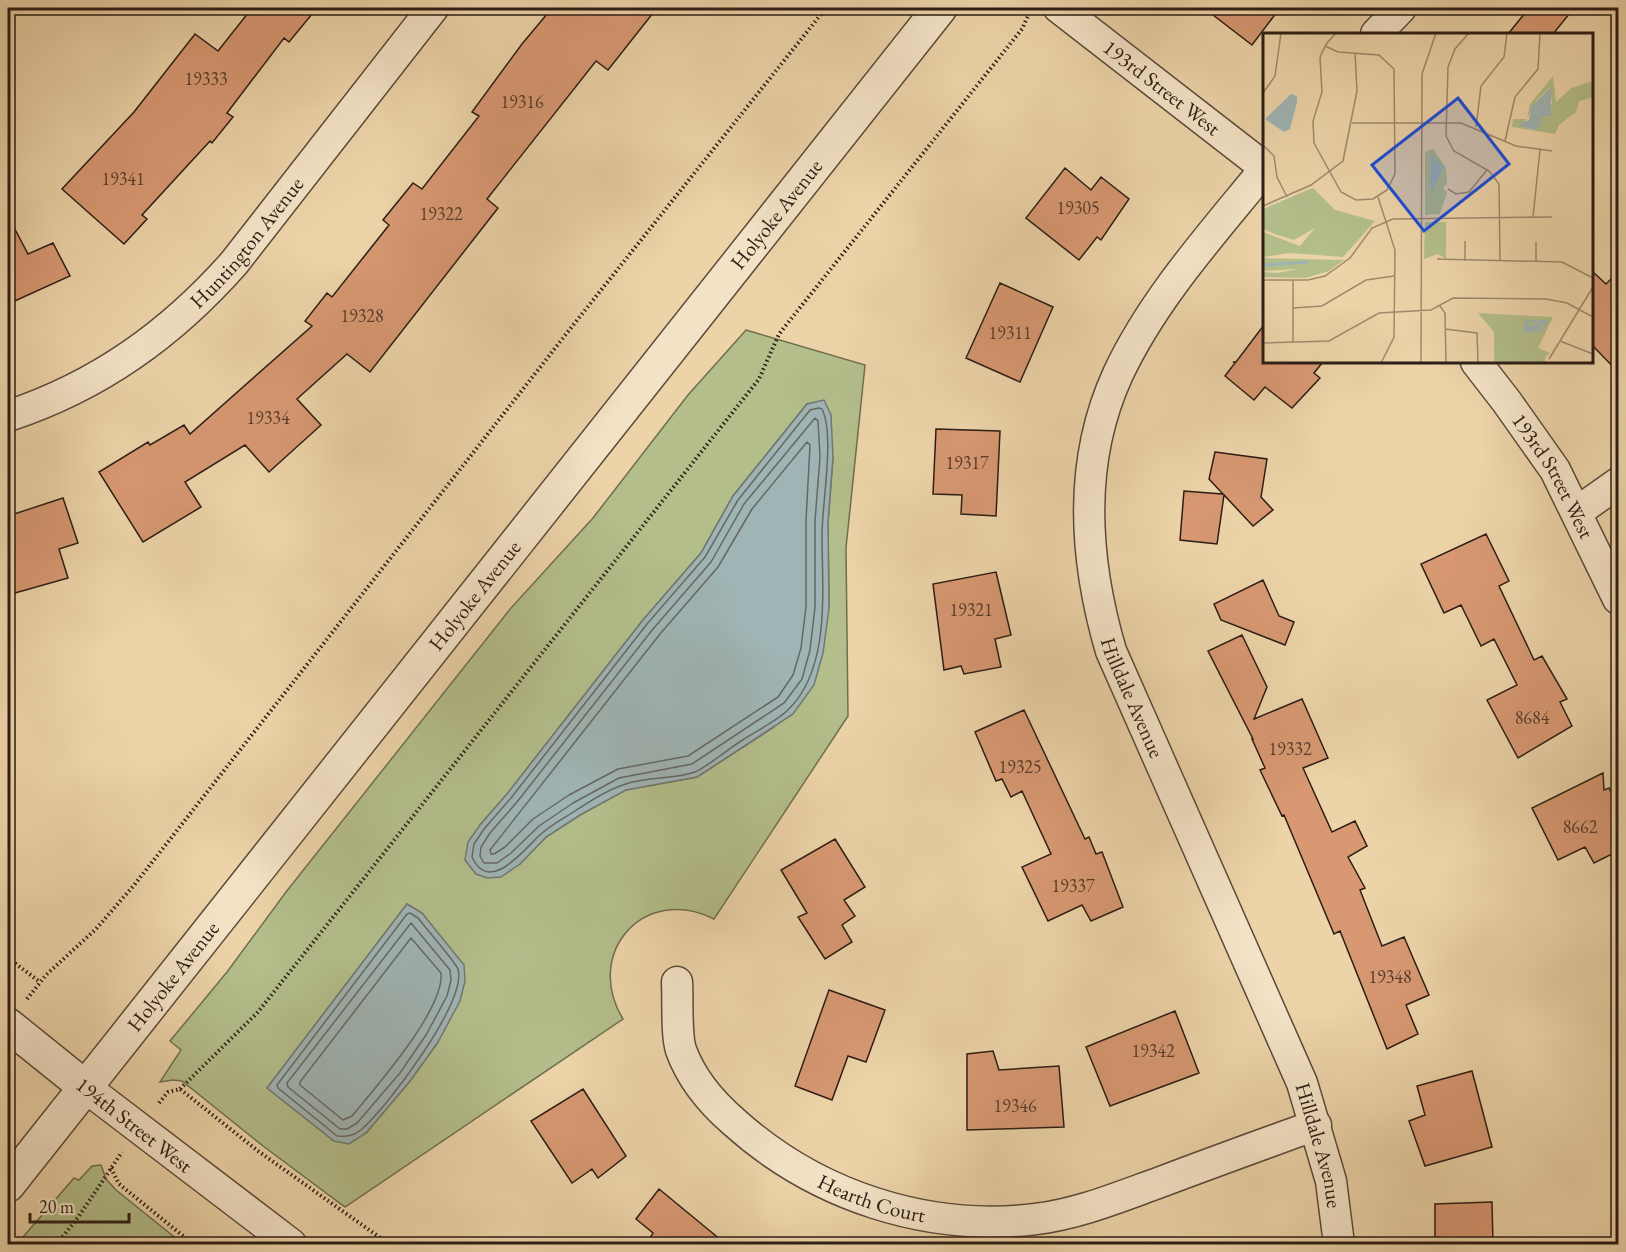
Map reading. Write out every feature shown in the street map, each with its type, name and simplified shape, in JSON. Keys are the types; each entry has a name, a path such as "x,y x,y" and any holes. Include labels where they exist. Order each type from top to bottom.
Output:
{"street":[{"name":"Huntington Avenue","path":"8,416 54,399 99,376 162,334 200,300 234,263 434,8"},
{"name":"Holyoke Avenue","path":"8,1185 940,8"},
{"name":"193rd Street West","path":"1059,8 1263,168"},
{"path":"1377,33 1401,8"},
{"name":"Hilldale Avenue","path":"1263,170 1162,300 1141,331 1117,377 1106,406 1091,469 1089,543 1094,582 1111,651 1282,1033 1302,1083 1332,1181 1339,1245"},
{"name":"193rd Street West","path":"1477,363 1555,470 1618,599"},
{"path":"1577,512 1618,483"},
{"name":"Hearth Court","path":"677,982 680,1047 689,1068 722,1111 764,1147 807,1174 846,1193 890,1208 931,1217 972,1222 1056,1216 1138,1190 1316,1125"},
{"name":"194th Street West","path":"14,1016 85,1087 291,1245"}],"path":[{"path":"14,1016 46,975 96,929 135,884 574,324 826,8"},
{"path":"168,1092 180,1089 258,1012 759,379 779,334 1022,29"},
{"path":"8,958 40,982"},
{"path":"180,1089 258,1151 389,1245"},
{"path":"57,1245 80,1216 111,1168 119,1184 193,1245"}],"green space":[{"path":"746,330 865,365 846,548 848,716 714,919 688,911 665,911 644,918 627,931 616,949 610,971 613,994 623,1019 345,1207 263,1146 182,1081 160,1082 181,1050 170,1041 227,972 286,892 511,608 593,518 688,395","holes":["807,404 833,457 828,522 829,608 774,727 697,777 625,790 546,837 520,864 480,825 507,794 643,620 701,553 733,496","407,904 422,913 443,941 438,1042 410,1081 366,1133 334,1141 268,1087"]},
{"path":"101,1165 106,1179 116,1190 183,1244 17,1244 74,1178 79,1180 92,1166"}],"water":[{"path":"824,400 831,415 833,457 828,522 829,608 823,653 814,685 793,714 697,777 626,790 580,815 546,837 520,864 501,877 487,878 476,874 465,860 468,842 480,825 507,794 643,620 701,553 733,496 807,404"},
{"path":"407,904 422,913 464,965 465,981 460,1001 438,1042 410,1081 366,1133 349,1144 334,1141 267,1088"}],"building":[{"path":"252,8 317,8 289,42 284,38 227,113 233,117 212,143 210,141 142,215 147,219 124,244 62,189 134,112 195,34 218,51"},
{"path":"552,8 657,8 608,70 596,61 487,199 498,208 370,372 347,354 297,399 321,425 269,472 245,445 185,482 201,507 143,542 99,472 148,442 150,445 184,425 190,434 312,326 305,321 327,293 332,297 389,225 383,220 413,183 422,189 479,116 472,112 522,44"},
{"path":"1204,8 1280,8 1252,45"},
{"path":"1529,8 1574,8 1554,33 1509,33"},
{"path":"1065,168 1091,190 1101,177 1129,199 1101,240 1097,237 1079,260 1026,218"},
{"path":"8,216 28,254 53,243 70,276 8,304"},
{"path":"1593,272 1606,284 1618,272 1618,372 1593,346"},
{"path":"1000,283 1053,307 1020,382 966,358"},
{"path":"1263,326 1263,363 1322,363 1314,373 1320,378 1292,408 1265,387 1254,400 1225,376 1235,363 1233,362 1236,362"},
{"path":"936,429 1000,431 996,516 961,514 962,495 933,494"},
{"path":"1215,452 1267,459 1261,497 1273,510 1253,526 1224,495 1217,544 1180,540 1184,491 1223,494 1209,479"},
{"path":"63,498 78,543 59,549 68,578 8,595 8,516"},
{"path":"1486,534 1509,581 1499,586 1534,660 1542,656 1567,699 1560,702 1572,726 1518,758 1487,700 1517,685 1494,639 1481,646 1461,605 1444,613 1421,564"},
{"path":"996,572 1011,635 995,639 1001,667 964,674 961,666 944,670 933,584"},
{"path":"1263,580 1279,616 1294,622 1285,645 1221,620 1214,604"},
{"path":"1242,635 1267,687 1254,719 1302,699 1328,758 1303,768 1332,832 1355,821 1367,846 1348,857 1365,888 1360,890 1382,946 1404,937 1429,995 1406,1005 1418,1034 1387,1049 1340,931 1334,934 1284,815 1282,816 1260,770 1265,768 1253,739 1208,651"},
{"path":"1024,710 1085,839 1089,837 1096,854 1102,852 1123,907 1091,921 1082,905 1048,921 1022,867 1051,854 1022,791 1011,797 1002,779 996,781 975,732"},
{"path":"1603,773 1604,790 1609,788 1618,807 1618,851 1594,863 1585,847 1558,860 1532,808"},
{"path":"835,839 865,887 844,900 855,916 842,925 852,942 825,959 798,917 807,913 781,870"},
{"path":"829,990 885,1010 866,1062 848,1056 832,1100 795,1086"},
{"path":"1175,1011 1199,1073 1110,1106 1086,1047"},
{"path":"993,1051 999,1070 1059,1066 1064,1127 967,1130 967,1054"},
{"path":"1472,1071 1492,1147 1425,1166 1409,1121 1425,1115 1417,1086"},
{"path":"583,1089 626,1156 598,1178 592,1169 572,1183 531,1121"},
{"path":"659,1189 727,1245 646,1245 653,1233 636,1219"},
{"path":"1492,1202 1493,1245 1435,1245 1435,1204"}]}
